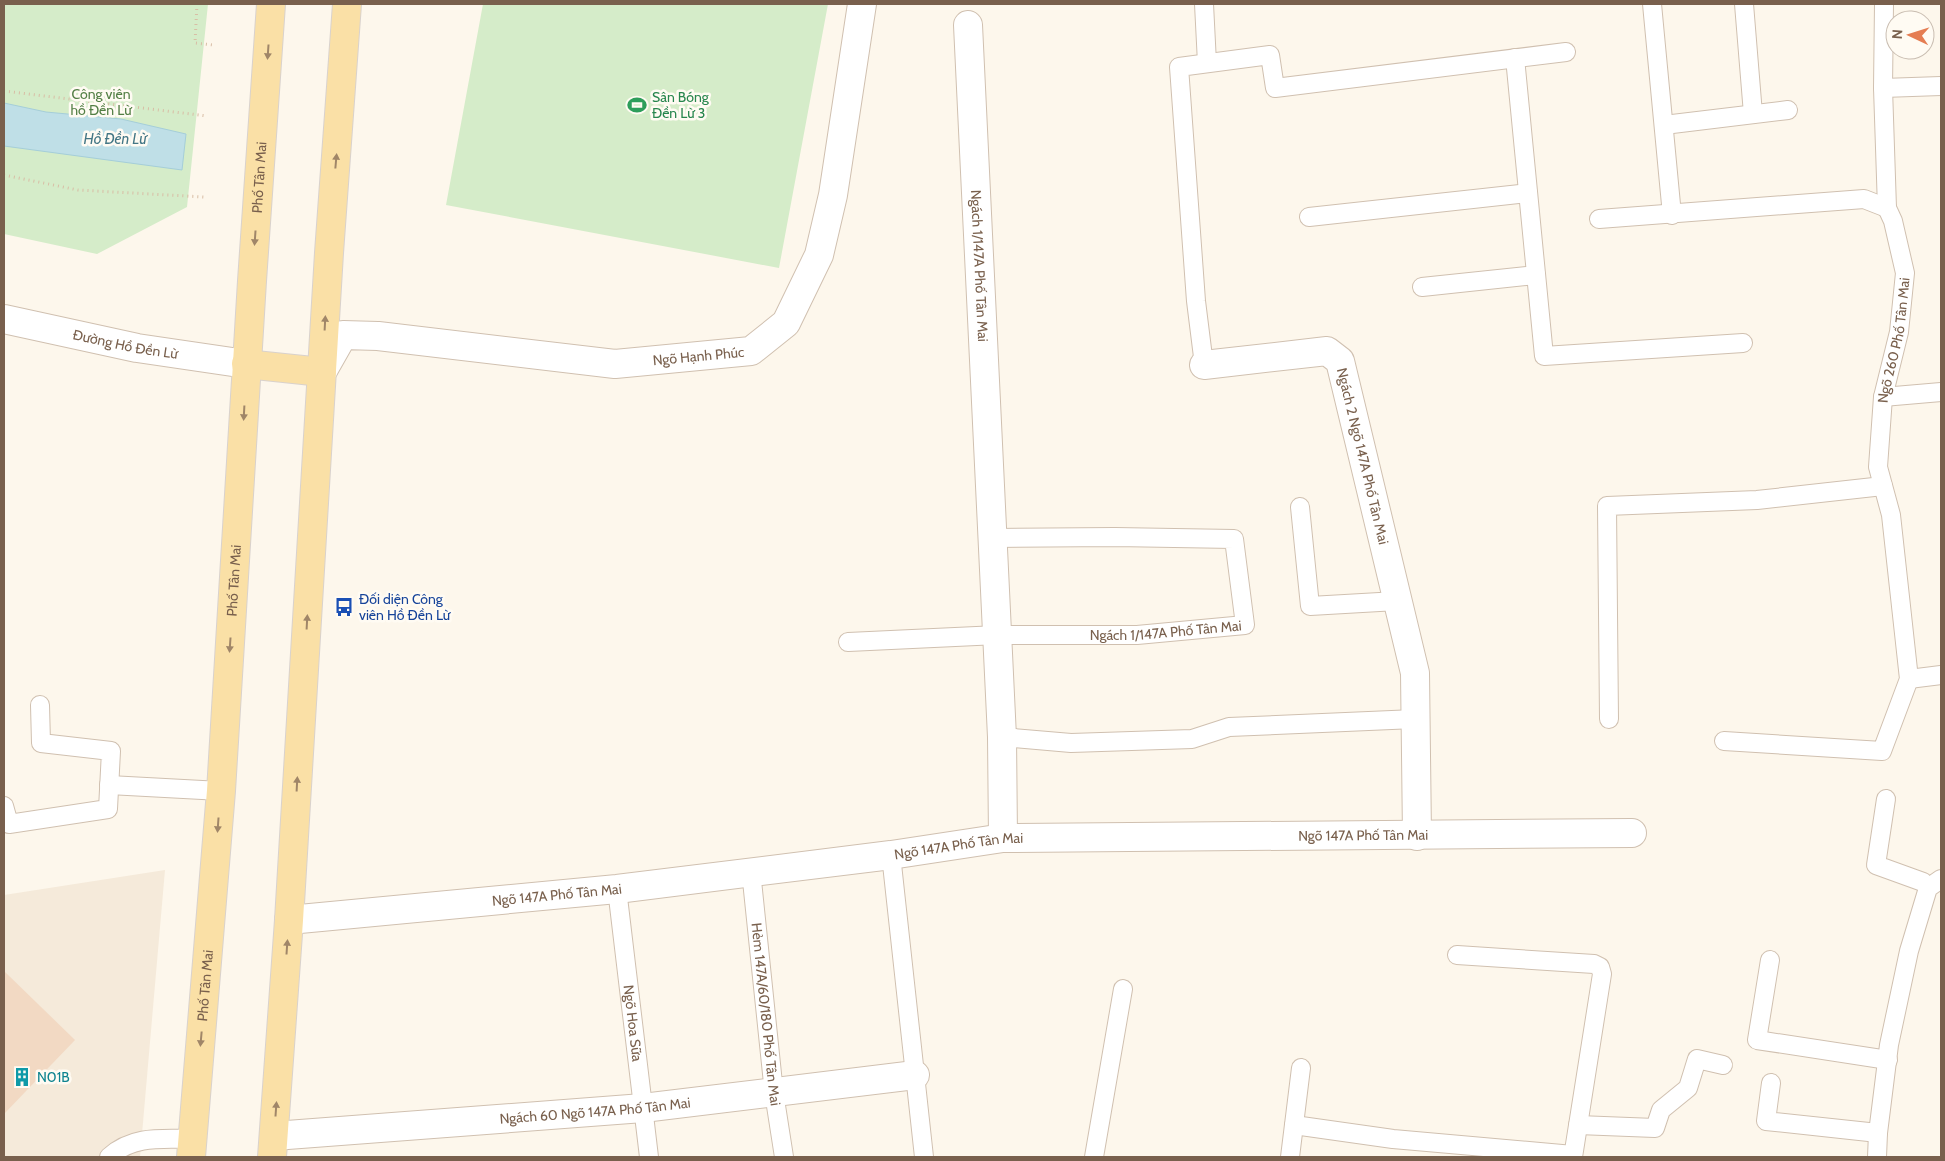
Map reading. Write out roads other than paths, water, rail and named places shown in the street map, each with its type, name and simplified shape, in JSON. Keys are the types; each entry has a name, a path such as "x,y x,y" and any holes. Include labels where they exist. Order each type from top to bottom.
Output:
{"main road":[{"name":"Phố Tân Mai","path":"191,1148 221,791 246,364 271,4"},
{"path":"273,1146 347,4"},
{"path":"246,364 322,372"}],"street":[{"name":"Ngõ Hạnh Phúc","path":"322,372 343,335 378,336 615,364 751,351 786,323 820,255 833,195 862,4"},
{"name":"Ngách 1/147A Phố Tân Mai","path":"968,25 998,635 1003,838"},
{"name":"Đường Hồ Đền Lừ","path":"4,319 137,348 246,364"},
{"name":"Ngách 2 Ngõ 147A Phố Tân Mai","path":"1204,365 1327,351 1340,361 1415,673 1417,836"},
{"name":"Ngõ 147A Phố Tân Mai","path":"289,920 617,889 891,855 1003,838 1632,833"},
{"name":"Ngách 60 Ngõ 147A Phố Tân Mai","path":"273,1146 643,1108 915,1075"}],"lane":[{"path":"1204,4 1208,63"},
{"path":"1652,4 1672,215"},
{"path":"1744,4 1753,114"},
{"name":"Ngõ 260 Phố Tân Mai","path":"1884,4 1883,88 1886,208 1893,221 1905,274 1899,332 1883,398 1878,467 1891,515 1909,679"},
{"name":"Ngách 2 Ngõ 147A Phố Tân Mai","path":"1204,365 1196,301 1179,66 1270,55 1275,88 1566,52"},
{"path":"1515,58 1544,356 1743,343"},
{"path":"1883,88 1941,86"},
{"path":"1664,124 1788,110"},
{"path":"1309,217 1528,193"},
{"path":"1599,219 1672,215 1864,199 1886,208"},
{"path":"1422,287 1536,275"},
{"path":"1883,398 1941,392"},
{"path":"1609,719 1607,506 1757,500 1883,486"},
{"path":"1300,507 1310,606 1397,601"},
{"name":"Ngách 1/147A Phố Tân Mai","path":"993,538 1115,537 1234,539 1245,625 1137,635 998,635"},
{"path":"848,642 998,635"},
{"path":"1724,742 1882,752 1909,679 1941,675"},
{"path":"4,806 9,824 108,809 111,751 41,743 40,705"},
{"path":"1002,737 1071,743 1192,739 1229,727 1416,719"},
{"path":"109,785 221,791"},
{"path":"1877,1157 1878,1133 1888,1060 1909,951 1934,884 1923,882 1876,865 1886,799"},
{"path":"891,855 924,1157"},
{"name":"Hẻm 147A/60/180 Phố Tân Mai","path":"751,871 774,1093 784,1157"},
{"name":"Ngõ Hoa Sữa","path":"617,889 649,1157"},
{"path":"1294,1125 1393,1139 1573,1156 1602,974 1600,967 1594,964 1457,955"},
{"path":"1770,960 1756,1040 1888,1060"},
{"path":"1094,1157 1123,989"},
{"path":"1578,1125 1655,1128 1661,1110 1688,1088 1697,1058 1723,1065"},
{"path":"1290,1157 1301,1068"},
{"path":"1771,1083 1766,1122 1878,1133"},
{"path":"109,1157 120,1147 150,1139 191,1148"}],"water":[{"name":"Hồ Đền Lừ","path":"4,103 46,112 121,119 186,134 182,170 4,146"}],"place":[{"name":"Sân Bóng Đền Lừ 3","path":"637,105"},
{"name":"Đối diện Công viên Hồ Đền Lừ","path":"344,607"},
{"name":"N01B","path":"22,1077"}],"park label":[{"name":"Công viên hồ Đền Lừ","path":"101,102"}]}
